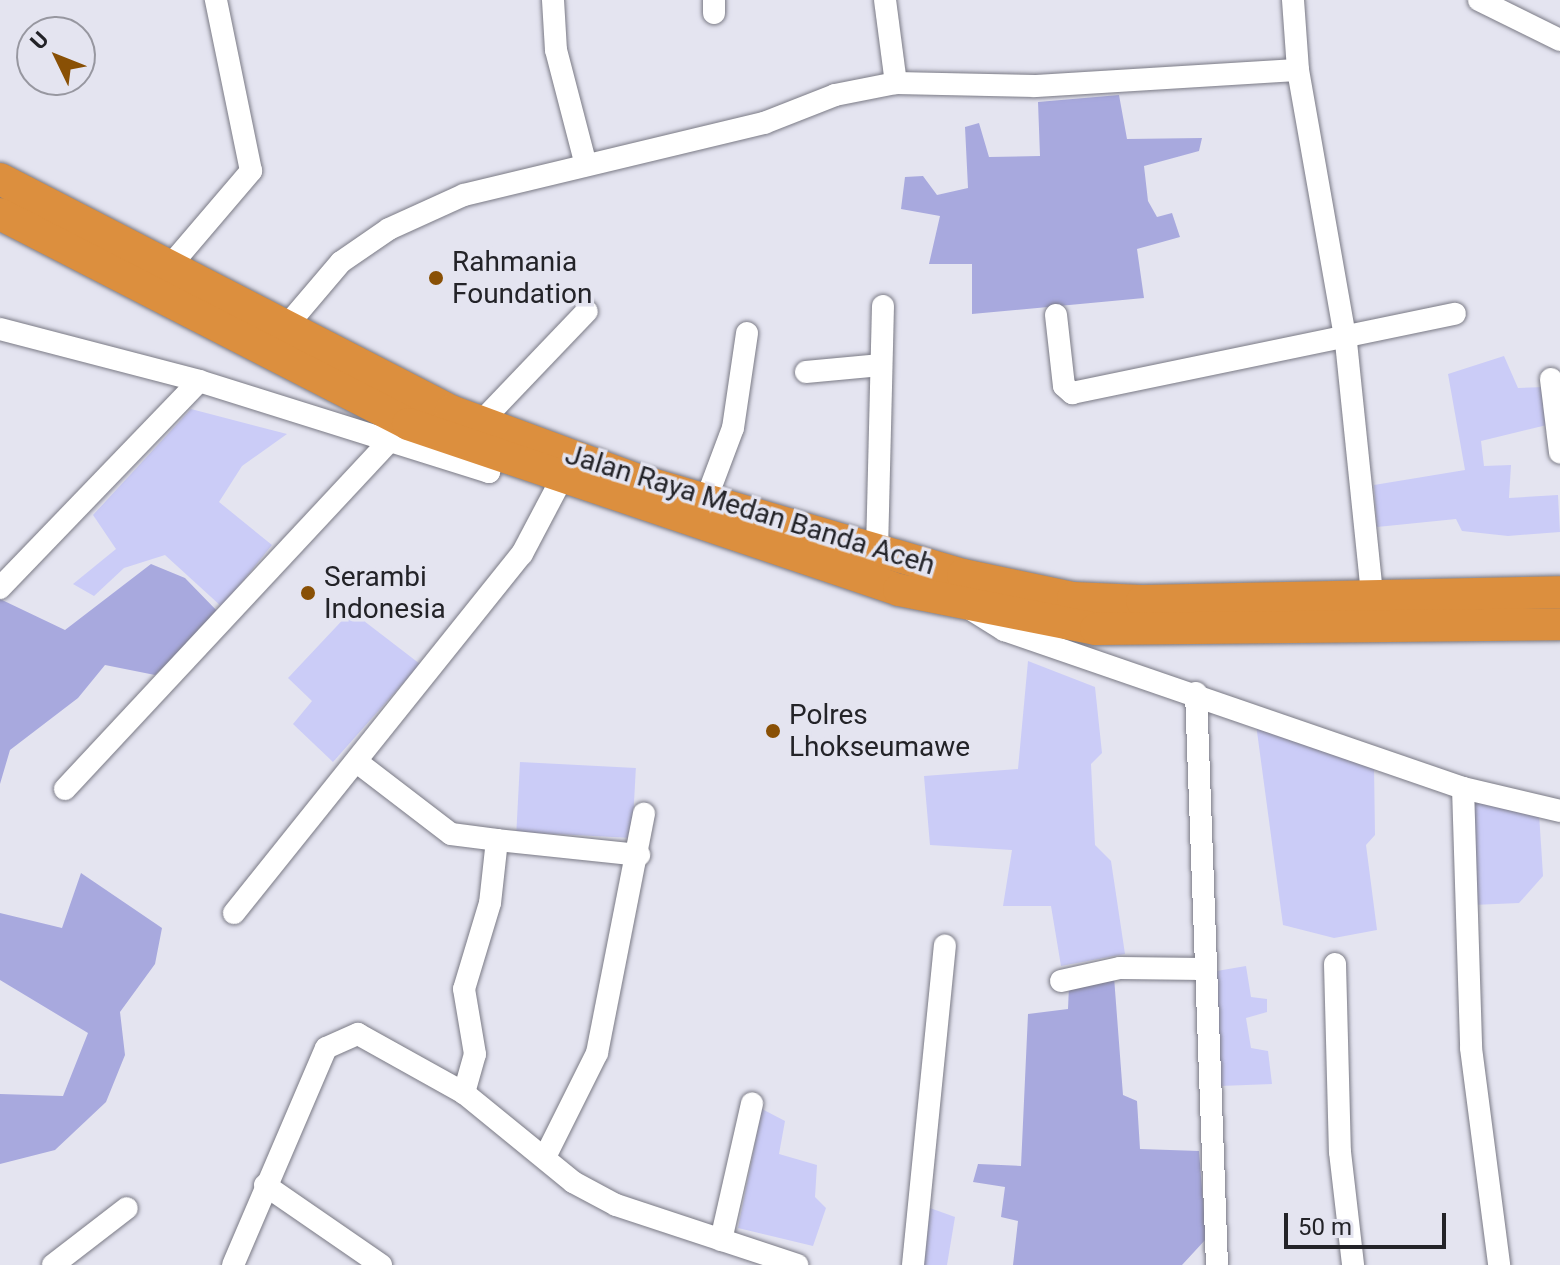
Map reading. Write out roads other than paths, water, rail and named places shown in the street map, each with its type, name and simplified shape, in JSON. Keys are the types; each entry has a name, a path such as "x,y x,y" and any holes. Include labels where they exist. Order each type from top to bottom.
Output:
{"highway":[{"name":"Jalan Raya Medan Banda Aceh","path":"0,179 170,266 284,329 445,423 493,456 561,480 1073,598 1560,592"},
{"name":"Jalan Raya Medan Banda Aceh","path":"0,214 397,433 445,423 481,422 701,512 968,607 1096,629 1560,624"}],"street":[{"path":"170,266 251,171 216,0"},
{"path":"553,0 556,50 586,165"},
{"path":"885,0 896,83"},
{"path":"1293,0 1298,70 1346,342 1372,595"},
{"path":"1479,0 1560,40"},
{"path":"284,329 341,262 389,229 464,195 896,83 1035,86 1298,70"},
{"path":"877,551 883,306"},
{"path":"481,422 587,311"},
{"path":"1056,315 1064,386 1072,393 1346,342 1455,314"},
{"path":"0,329 397,433 489,472 493,456"},
{"path":"701,512 733,428 747,333"},
{"path":"806,372 881,365"},
{"path":"1551,379 1560,452"},
{"path":"0,588 199,381"},
{"path":"65,789 397,433"},
{"path":"234,913 522,554 561,480"},
{"path":"968,607 1004,630 1196,693 1463,788 1560,811"},
{"path":"1196,693 1203,969 1217,1265"},
{"path":"357,762 451,834 639,855"},
{"path":"1463,788 1471,1048 1499,1265"},
{"path":"545,1157 597,1053 639,855 644,814"},
{"path":"464,1093 475,1054 464,989 492,892 497,840"},
{"path":"913,1265 945,946"},
{"path":"1335,964 1340,1152 1353,1265"},
{"path":"1061,981 1120,968 1203,969"},
{"path":"241,1262 265,1185 326,1048 346,1035 464,1093 545,1157 616,1205 797,1265"},
{"path":"721,1240 752,1103"},
{"path":"265,1185 381,1265"},
{"path":"53,1265 127,1208"}],"place":[{"name":"Rahmania Foundation","path":"436,278"},
{"name":"Serambi Indonesia","path":"308,593"},
{"name":"Polres Lhokseumawe","path":"773,731"}]}
